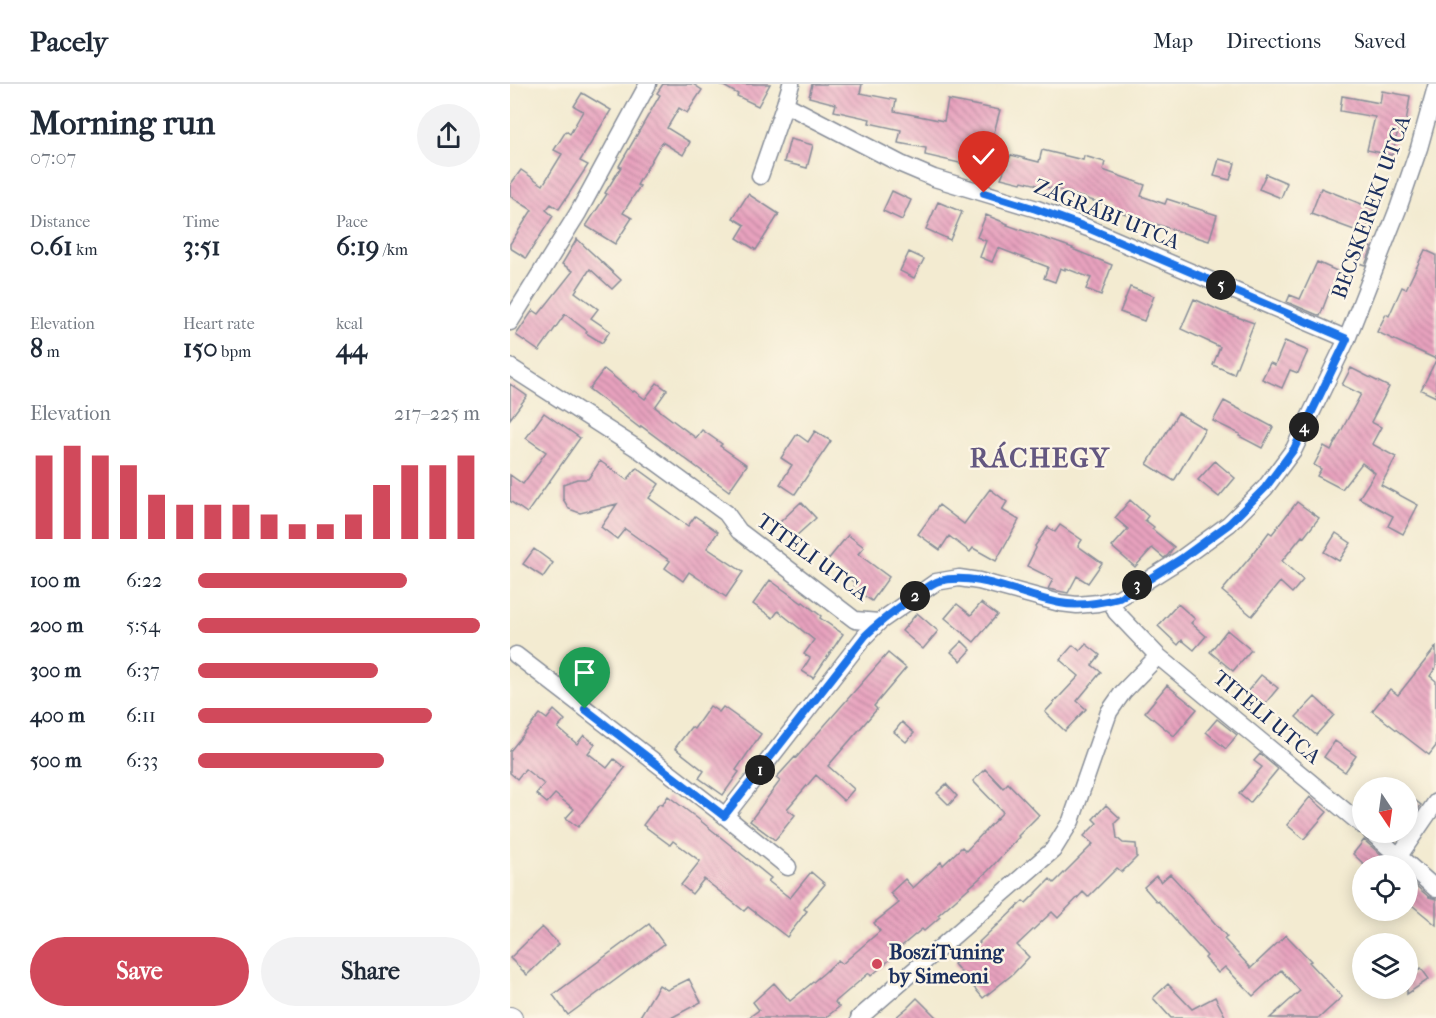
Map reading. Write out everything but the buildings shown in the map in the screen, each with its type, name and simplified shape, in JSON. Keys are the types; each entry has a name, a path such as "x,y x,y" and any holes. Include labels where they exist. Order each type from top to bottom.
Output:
{"street":[{"path":"510,322 578,213 648,84"},
{"path":"760,176 791,84"},
{"name":"BECSKEREKI UTCA","path":"1111,600 1119,598 1181,559 1229,524 1265,488 1294,449 1347,339 1398,209 1419,148 1436,87"},
{"name":"ZÁGRÁBI UTCA","path":"785,104 901,164 934,178 1036,209 1088,228 1347,339"},
{"name":"TITELI UTCA","path":"510,367 641,451 726,513 740,531 855,620 879,622 936,582 959,578 979,581 1060,603 1077,605 1111,600 1116,612 1158,656 1352,817"},
{"path":"724,816 865,636 879,622"},
{"path":"516,655 788,867"},
{"path":"859,1018 1053,850 1071,821 1109,712 1123,692 1158,656"},
{"path":"1400,855 1436,802"},
{"path":"1384,843 1398,855"},
{"path":"1418,873 1436,889"}],"place":[{"name":"BosziTuning by Simeoni","path":"877,964"}],"district":[{"name":"RÁCHEGY","path":"1040,458"}],"route":[{"path":"585,709 724,816 865,636 879,622 936,582 959,578 979,581 1060,603 1077,605 1119,598 1181,559 1229,524 1265,488 1294,449 1347,339 1088,228 984,193"}]}
